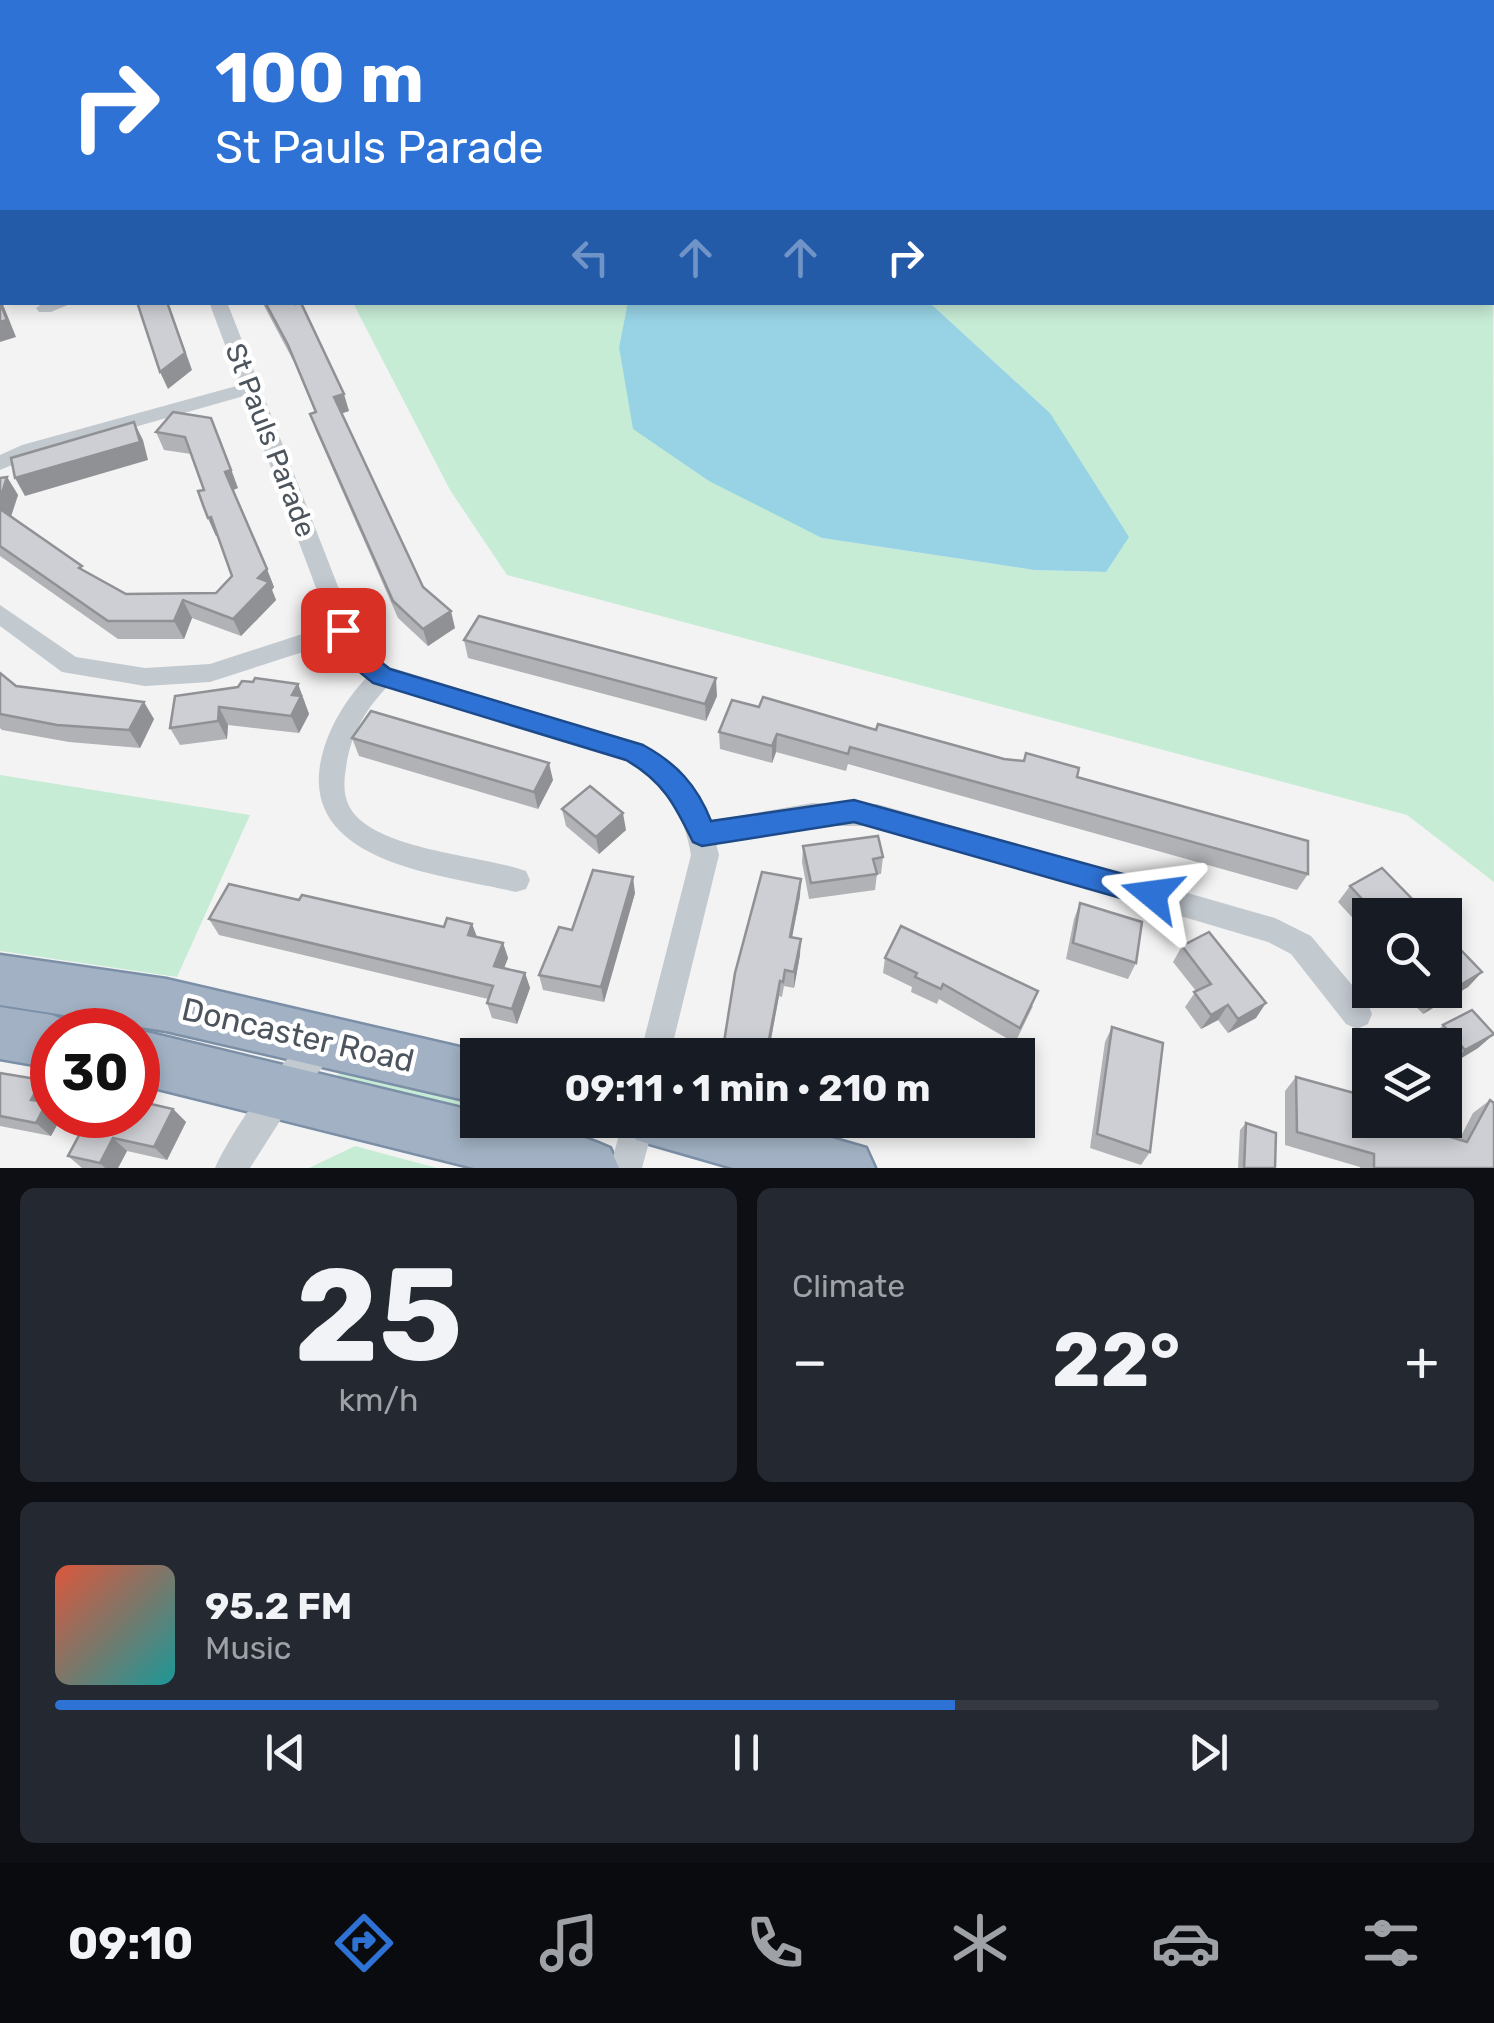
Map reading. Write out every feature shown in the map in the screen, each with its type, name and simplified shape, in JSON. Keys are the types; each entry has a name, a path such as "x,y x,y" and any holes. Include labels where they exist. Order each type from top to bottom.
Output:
{"highway":[{"name":"Doncaster Road","path":"0,980 166,1005 460,1072"},
{"path":"0,1033 30,1038"},
{"name":"Doncaster Road","path":"160,1062 590,1168"},
{"path":"727,1138 846,1168"}],"street":[{"path":"44,308 56,305"},
{"name":"St Pauls Parade","path":"219,305 354,654 382,676 634,752 660,766 676,783 702,834"},
{"path":"0,463 28,450 251,388"},
{"path":"0,614 70,665 145,678 210,673 343,630"},
{"path":"382,676 349,714 340,736 332,767 331,795 340,819 353,832 383,847 516,880"},
{"path":"659,1038 702,869 702,834 854,811 1275,931 1301,945 1356,1014"},
{"path":"231,1168 281,1091 326,1039"},
{"path":"626,1168 634,1138"}],"green space":[{"path":"354,305 628,305 619,347 822,538 1034,570 1105,572 1050,413 932,305 1493,305 1494,882 1407,815 507,575 450,490"},
{"path":"0,775 250,815 177,977 0,951"},
{"path":"347,1067 460,1096 460,1114 340,1082 338,1073"},
{"path":"355,1146 437,1168 309,1168"}],"water":[{"path":"627,305 932,305 1050,413 1129,537 1106,572 1034,570 822,538 709,481 633,429 619,347"}],"building":[{"path":"0,305 1,305 7,320 0,322"},
{"path":"138,305 168,305 185,353 160,372"},
{"path":"267,305 302,305 344,394 334,397 423,587 451,611 423,629 393,601 310,414 316,412"},
{"path":"173,412 211,418 231,470 225,472 267,569 258,578 269,582 233,619 183,600 174,621 108,621 0,546 0,509 82,566 79,568 126,594 216,593 232,576 198,491 204,490 185,437 156,432"},
{"path":"134,422 140,442 15,478 11,458"},
{"path":"7,477 0,499 0,478"},
{"path":"479,616 716,678 705,704 464,640"},
{"path":"0,673 16,686 144,702 129,730 57,725 0,714"},
{"path":"255,678 298,684 292,695 301,696 291,716 219,707 218,721 170,728 175,696 238,687 242,681 253,682"},
{"path":"763,697 876,730 878,724 1004,759 1024,761 1026,753 1079,768 1077,777 1308,841 1308,874 850,747 848,754 777,734 772,746 719,732 732,700 759,707"},
{"path":"371,711 549,763 534,792 352,738"},
{"path":"590,786 623,813 596,837 562,809"},
{"path":"878,836 883,857 873,859 877,874 811,883 803,846"},
{"path":"1382,868 1411,898 1361,898 1350,886"},
{"path":"593,870 633,877 601,987 539,975 559,927 572,930"},
{"path":"762,872 801,879 790,937 801,939 794,972 785,970 783,982 780,981 769,1038 725,1038 735,973"},
{"path":"229,884 299,900 302,895 444,927 447,918 472,924 468,935 503,943 494,966 525,973 512,1009 487,1003 493,986 209,919"},
{"path":"1080,903 1142,922 1136,963 1073,943"},
{"path":"901,926 1038,991 1020,1028 943,984 941,989 885,958"},
{"path":"1209,932 1266,1003 1238,1019 1228,1005 1211,1015 1194,992 1211,984 1182,946"},
{"path":"1462,951 1482,972 1462,984"},
{"path":"1472,1010 1494,1034 1465,1050 1462,1028 1443,1025"},
{"path":"1112,1027 1163,1043 1150,1152 1097,1134"},
{"path":"0,1073 30,1078 30,1122 0,1116"},
{"path":"1296,1077 1352,1092 1352,1138 1454,1138 1467,1142 1490,1100 1494,1103 1494,1168 1374,1168 1374,1154 1297,1132"},
{"path":"160,1106 173,1109 160,1135"},
{"path":"1246,1123 1276,1133 1275,1168 1244,1168"},
{"path":"78,1138 113,1138 100,1163 68,1156"},
{"path":"113,1138 158,1138 154,1147"}],"route":[{"path":"343,630 354,654 382,676 634,752 660,766 692,808 702,834 854,811 1152,894"}]}
